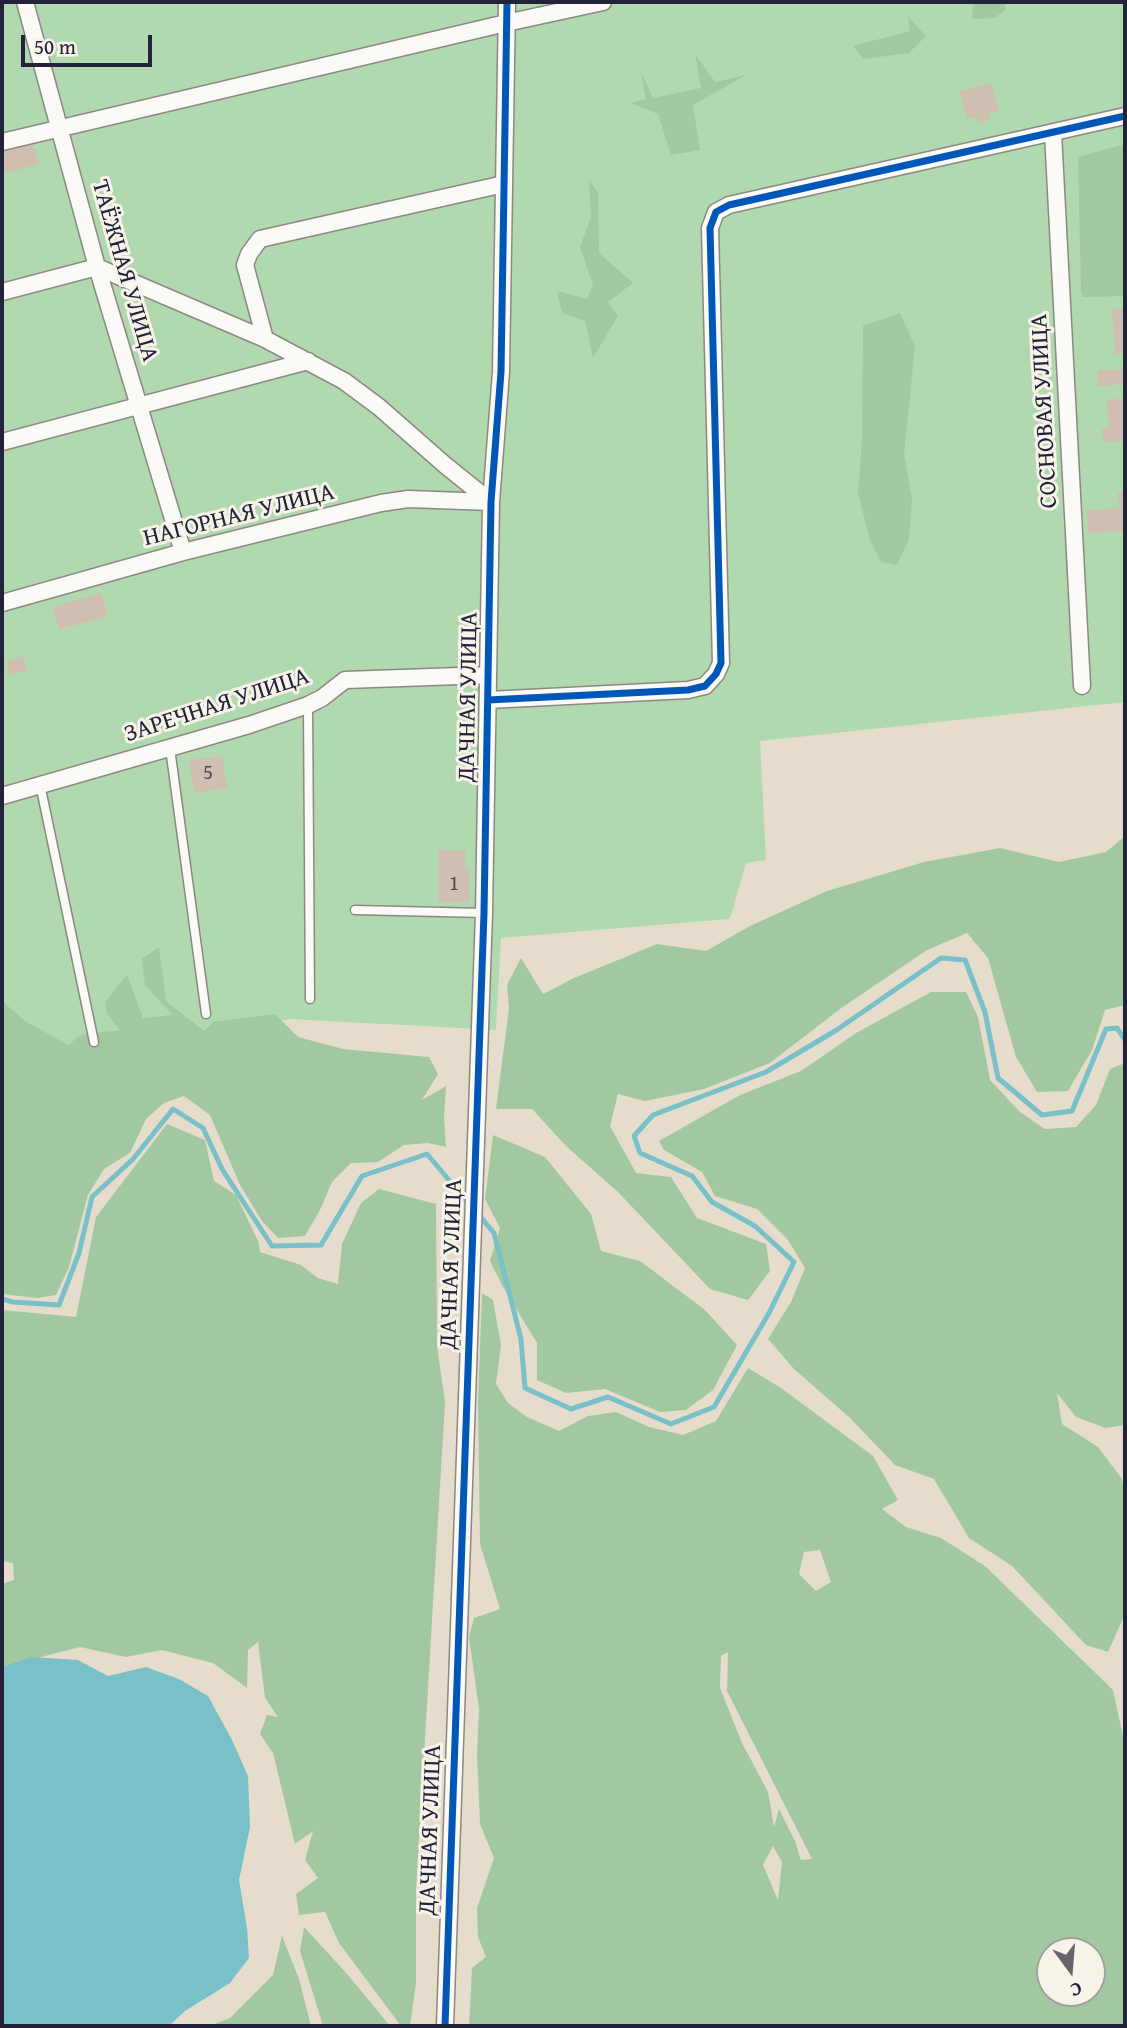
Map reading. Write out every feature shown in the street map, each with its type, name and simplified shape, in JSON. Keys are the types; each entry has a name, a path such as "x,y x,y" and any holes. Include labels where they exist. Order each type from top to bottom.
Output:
{"street":[{"name":"ТАЁЖНАЯ УЛИЦА","path":"25,2 97,267 183,552"},
{"name":"ДАЧНАЯ УЛИЦА","path":"445,2026 484,913 491,502 501,372 507,2"},
{"path":"2,142 603,2"},
{"path":"488,700 688,690 705,686 716,674 721,663 710,228 716,212 729,205 1125,116"},
{"name":"СОСНОВАЯ УЛИЦА","path":"1053,133 1082,686"},
{"path":"265,339 245,265 260,239 504,184"},
{"path":"2,292 97,267 265,339 344,381 379,407 444,465 491,502"},
{"path":"2,442 308,360"},
{"name":"НАГОРНАЯ УЛИЦА","path":"2,604 183,552 381,503 408,499 491,502"},
{"name":"ЗАРЕЧНАЯ УЛИЦА","path":"2,796 250,725 308,705 345,680 488,676"}],"lane":[{"path":"308,705 310,999"},
{"path":"170,748 206,1014"},
{"path":"40,784 94,1042"},
{"path":"355,910 484,913"}],"green space":[{"path":"2,2 1125,2 1125,702 760,741 766,860 746,863 730,919 501,938 496,1030 291,1019 2,1064"},
{"path":"973,2 1003,2 1006,9 995,18 972,19"},
{"path":"908,17 926,36 909,53 864,59 853,46 910,31"},
{"path":"695,54 715,82 746,75 693,105 700,150 671,155 658,114 630,103 646,99 641,72 653,98 701,88"},
{"path":"1125,144 1125,296 1083,297 1078,157"},
{"path":"589,180 598,193 599,253 633,283 608,302 618,316 593,358 585,321 562,313 557,291 587,299 593,285 580,247 591,217"},
{"path":"900,313 915,346 904,454 912,499 909,539 897,565 881,562 870,540 858,493 862,440 863,326"},
{"path":"1125,836 1125,1005 1105,1010 1092,1050 1068,1091 1037,1092 1016,1057 988,958 967,933 927,950 840,1009 770,1063 704,1089 645,1101 618,1094 610,1126 636,1173 671,1177 697,1218 766,1244 770,1271 748,1300 710,1289 619,1193 566,1146 532,1109 496,1109 509,1008 507,985 521,958 543,994 574,978 657,944 706,951 750,926 827,891 924,862 1000,848 1059,862 1106,852"},
{"path":"159,947 166,1001 204,1031 213,1022 275,1014 298,1037 343,1049 429,1057 438,1074 422,1100 446,1086 446,1147 428,1143 404,1145 378,1162 351,1163 332,1182 305,1236 278,1238 262,1221 240,1185 210,1115 184,1096 164,1103 146,1119 130,1153 104,1169 88,1195 69,1267 56,1295 37,1298 2,1294 2,1001 25,1021 68,1045 81,1035 120,1030 107,1014 105,1002 127,975 143,1018 173,1015 145,985 142,959"},
{"path":"931,992 966,992 978,1017 990,1080 1020,1112 1045,1129 1076,1127 1096,1105 1110,1069 1125,1063 1125,1425 1106,1428 1076,1417 1057,1393 1062,1424 1098,1447 1122,1479 1125,1501 1125,1614 1108,1652 1086,1645 1012,1566 969,1538 934,1479 895,1465 850,1418 794,1369 768,1339 791,1302 805,1268 788,1240 757,1209 715,1196 702,1172 664,1150 659,1141 740,1095 801,1071 856,1033"},
{"path":"167,1124 205,1140 214,1181 236,1195 258,1241 260,1252 301,1265 318,1278 338,1284 342,1244 361,1203 379,1189 436,1204 437,1345 445,1402 416,1890 416,1983 410,2026 401,2026 339,1943 325,1912 299,1915 296,1894 318,1878 305,1860 313,1831 295,1844 273,1753 260,1734 267,1715 278,1717 265,1698 258,1642 248,1650 247,1688 213,1663 162,1650 126,1657 80,1647 2,1667 2,1584 14,1580 13,1563 2,1561 2,1310 76,1317 96,1217"},
{"path":"493,1135 545,1157 591,1214 601,1251 640,1261 705,1310 737,1345 713,1390 686,1410 660,1412 605,1389 566,1393 537,1380 537,1343 490,1261 500,1228 485,1199"},
{"path":"482,1293 493,1300 501,1345 496,1384 508,1403 527,1417 559,1431 588,1416 616,1412 649,1427 683,1435 716,1421 748,1368 781,1388 873,1456 898,1500 882,1509 906,1527 941,1538 985,1566 1113,1690 1125,1746 1125,2026 469,2026 472,1968 486,1957 478,1937 477,1908 494,1858 480,1824 477,1754 479,1709 469,1637 474,1618 500,1609 480,1544 478,1403","holes":["820,1550 831,1582 816,1591 799,1574 804,1552","728,1652 727,1691 812,1859 801,1860 779,1809 774,1827 768,1792 742,1743 720,1688 721,1656","773,1846 782,1862 778,1900 763,1865"]},
{"path":"304,1927 390,2026 323,2026 300,1951"},
{"path":"282,1936 299,1979 311,2026 209,2026 230,2018 273,1975"}],"water":[{"path":"32,1657 78,1660 108,1676 146,1667 179,1679 208,1696 248,1776 250,1827 239,1880 249,1958 230,1983 185,2011 169,2026 2,2025 2,1667"}],"building":[{"path":"991,83 999,111 988,114 990,120 979,123 977,117 967,119 959,91"},
{"path":"33,143 39,164 6,173 2,152"},
{"path":"1125,308 1125,354 1115,354 1112,309"},
{"path":"1125,369 1125,384 1098,386 1097,371"},
{"path":"1125,398 1125,441 1103,442 1102,428 1109,428 1107,400"},
{"path":"1118,492 1125,492 1125,531 1088,533 1087,510 1119,508"},
{"path":"101,593 108,617 59,629 53,607"},
{"path":"23,656 27,670 11,675 6,661"},
{"path":"222,756 227,788 194,793 189,760"},
{"path":"439,850 465,850 465,868 469,868 469,902 439,902"}],"waterway":[{"path":"479,1215 494,1233 521,1339 525,1388 571,1409 608,1397 671,1424 714,1407 769,1313 794,1262 755,1226 712,1202 692,1176 640,1153 634,1136 653,1115 766,1072 835,1031 941,958 965,960 985,1012 998,1078 1042,1115 1072,1111 1106,1029 1117,1028 1125,1040"},
{"path":"2,1299 59,1305 79,1253 92,1197 133,1159 173,1109 203,1128 222,1169 272,1246 321,1245 362,1176 427,1154 470,1205"}],"cycle path":[{"path":"445,2026 484,913 491,502 501,372 507,2"},
{"path":"488,700 688,690 705,686 716,674 721,663 710,228 716,212 729,205 1125,116"}]}
